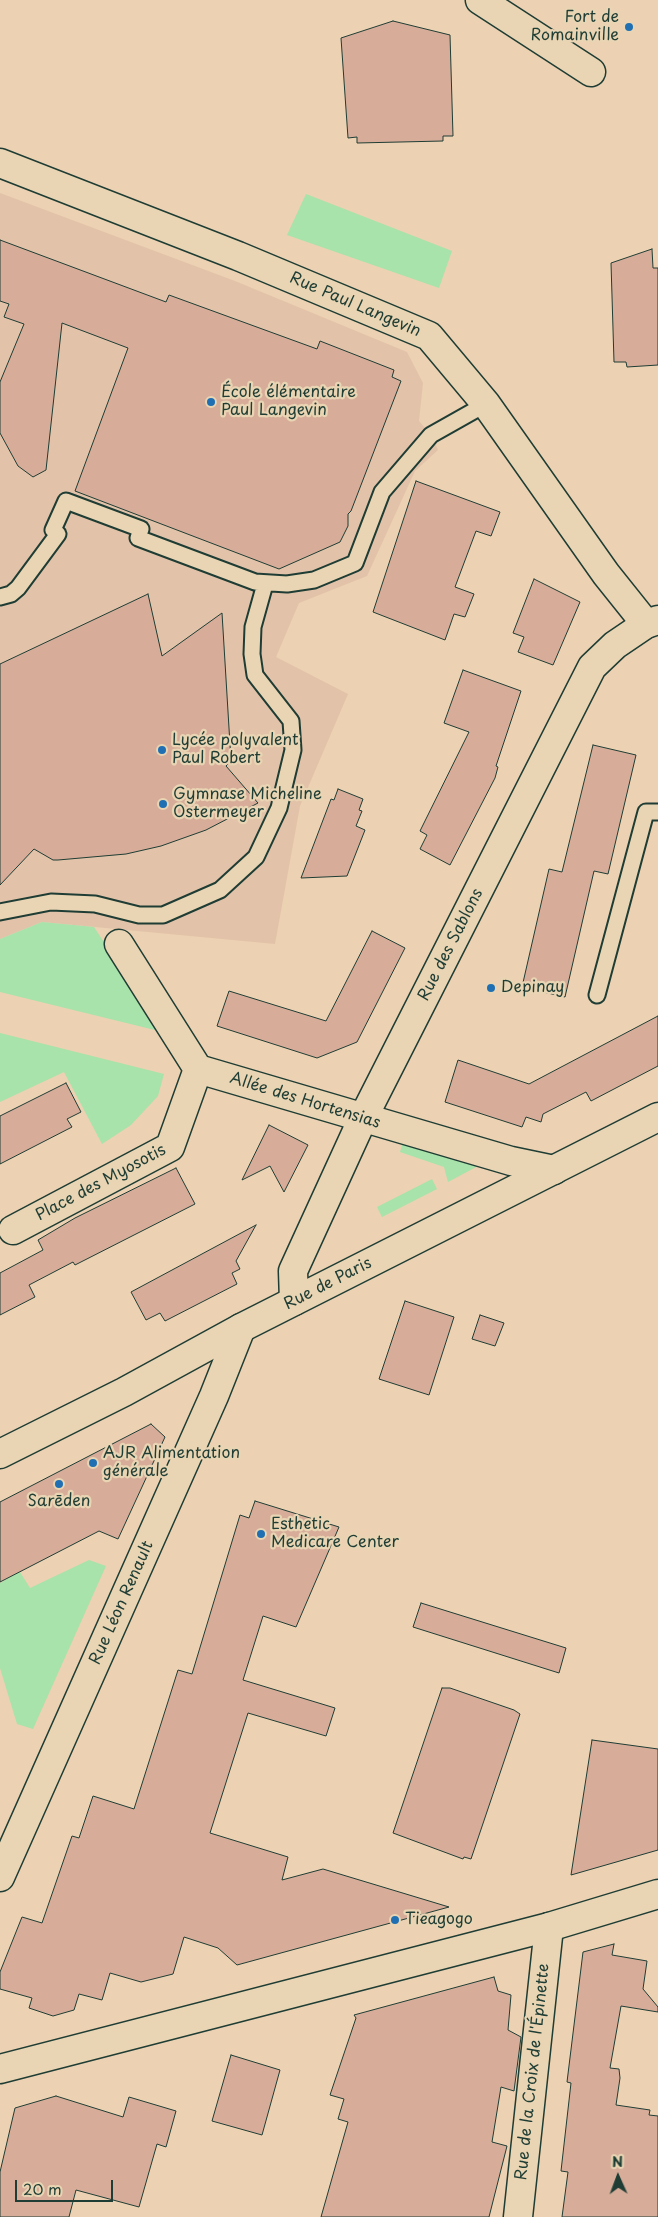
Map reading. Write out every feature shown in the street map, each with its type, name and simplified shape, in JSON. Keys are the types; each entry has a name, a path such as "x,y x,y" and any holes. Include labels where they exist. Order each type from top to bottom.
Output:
{"street":[{"path":"480,0 591,72"},
{"name":"Rue Paul Langevin","path":"0,163 238,256 429,336 486,404 601,568 652,622"},
{"name":"Rue des Sablons","path":"294,1301 293,1271 363,1118 592,667 615,645 652,622"},
{"path":"119,944 198,1069"},
{"name":"Allée des Hortensias","path":"198,1069 511,1161 554,1170"},
{"name":"Place des Myosotis","path":"13,1230 170,1147 198,1069"},
{"name":"Rue de Paris","path":"0,1454 124,1392 240,1328 658,1117"},
{"name":"Rue Léon Renault","path":"0,1877 214,1396 240,1328"},
{"path":"0,2069 549,1927 658,1894"},
{"name":"Rue de la Croix de l'Épinette","path":"518,2217 549,1927"}],"lane":[{"path":"0,597 11,594 18,588 58,534 53,530 66,501 141,529 138,538 265,584 314,580 355,563 382,492 431,435 486,404"},
{"path":"0,912 51,902 95,904 139,915 163,914 220,890 256,857 279,808 293,750 291,721 255,675 252,654 254,627 265,584"},
{"path":"597,995 646,812 658,812"}],"shaded area":[{"path":"0,193 235,281 407,352 423,383 419,421 431,435 438,450 415,471 367,576 299,603 276,657 348,694 300,806 275,944 42,922 0,939"}],"green space":[{"path":"306,194 452,251 439,288 287,235"},
{"path":"42,922 94,927 163,1032 0,992 0,939"},
{"path":"0,1033 164,1074 158,1096 131,1125 102,1144 64,1072 0,1102"},
{"path":"403,1142 478,1166 448,1182 444,1167 400,1152"},
{"path":"432,1179 437,1189 382,1217 377,1207"},
{"path":"89,1560 106,1566 33,1729 17,1724 0,1668 0,1583 20,1572 30,1588"}],"building":[{"path":"393,21 450,35 453,136 443,136 443,141 357,143 357,137 348,138 341,38"},
{"name":"École élémentaire Paul Langevin","path":"0,240 166,302 169,295 317,349 320,341 394,370 392,377 401,381 351,511 348,514 348,526 340,542 279,569 75,491 128,348 62,323 46,470 33,477 18,466 0,433 0,382 24,324 4,317 9,304 0,301"},
{"path":"652,249 653,268 658,268 658,365 627,367 626,362 614,362 611,263"},
{"path":"416,481 500,512 491,536 476,531 455,587 474,594 465,617 454,614 445,640 373,612"},
{"path":"534,579 580,602 553,665 518,652 524,637 513,633"},
{"path":"148,594 162,656 222,613 231,761 226,766 258,803 206,830 161,846 126,854 53,860 34,849 0,885 0,664"},
{"path":"463,670 521,691 496,766 498,767 495,778 450,865 420,849 427,835 420,831 469,732 444,723"},
{"path":"593,745 636,755 608,874 594,871 565,997 522,987 549,869 562,872"},
{"path":"338,789 363,799 359,810 362,811 356,826 365,830 347,876 301,878 331,799 334,800"},
{"path":"372,931 405,948 357,1042 317,1058 217,1026 229,991 326,1021"},
{"path":"658,1016 658,1066 591,1101 586,1092 543,1114 541,1122 526,1117 522,1127 445,1102 458,1060 529,1084"},
{"path":"66,1083 81,1112 67,1119 72,1127 0,1164 0,1116"},
{"path":"269,1125 308,1145 284,1192 270,1166 242,1180"},
{"path":"176,1168 195,1204 75,1265 73,1262 29,1285 35,1297 0,1315 0,1273 43,1250 38,1240 75,1218"},
{"path":"256,1225 236,1261 240,1269 232,1273 237,1284 165,1321 160,1313 146,1320 131,1292"},
{"path":"405,1301 454,1317 429,1395 379,1379"},
{"path":"480,1315 504,1323 495,1346 472,1339"},
{"path":"151,1424 165,1437 118,1539 99,1531 0,1582 0,1502"},
{"path":"255,1501 339,1527 296,1627 263,1616 243,1680 335,1708 326,1736 248,1713 210,1833 288,1857 282,1880 323,1869 449,1907 237,1965 218,1948 184,1937 173,1974 141,1982 110,1973 102,2000 79,1994 74,2010 53,2016 29,2008 32,1998 0,1989 0,1972 22,1917 42,1923 72,1836 79,1838 93,1796 134,1809 178,1670 192,1674 240,1515 249,1518"},
{"path":"421,1603 566,1648 559,1673 413,1627"},
{"path":"442,1688 450,1688 514,1710 520,1714 471,1859 464,1857 463,1859 393,1833"},
{"path":"592,1740 658,1749 658,1850 571,1875"},
{"path":"614,1944 612,1955 647,1961 643,1989 658,2007 658,2012 621,2006 610,2068 619,2069 620,2078 616,2105 650,2110 649,2115 658,2116 658,2217 562,2217 568,2172 561,2171 571,2083 567,2082 583,1952"},
{"path":"494,1977 498,1991 511,1995 508,2030 521,2037 514,2091 501,2087 492,2142 507,2146 489,2217 321,2217 348,2122 338,2119 344,2099 330,2095 356,2018 354,2015"},
{"path":"231,2055 280,2070 262,2135 212,2121"},
{"path":"56,2096 123,2117 129,2097 176,2111 166,2147 157,2144 139,2207 76,2190 69,2217 0,2217 0,2172 15,2108"}],"place":[{"name":"Fort de Romainville","path":"629,27"},
{"name":"École élémentaire Paul Langevin","path":"211,402"},
{"name":"Lycée polyvalent Paul Robert","path":"162,750"},
{"name":"Gymnase Micheline Ostermeyer","path":"163,804"},
{"name":"Depinay","path":"491,988"},
{"name":"AJR Alimentation générale","path":"93,1463"},
{"name":"Sarēden","path":"59,1484"},
{"name":"Esthetic Medicare Center","path":"261,1534"},
{"name":"Tieagogo","path":"395,1920"}]}
